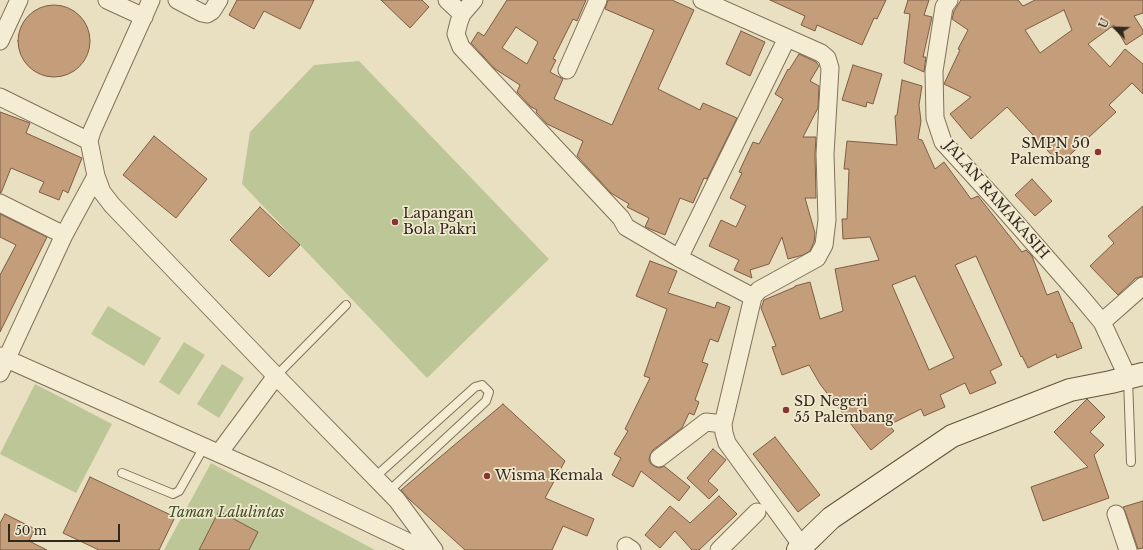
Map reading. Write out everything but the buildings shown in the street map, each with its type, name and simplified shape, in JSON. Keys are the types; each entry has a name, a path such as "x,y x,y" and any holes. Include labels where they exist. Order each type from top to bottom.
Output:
{"street":[{"path":"0,41 19,0"},
{"path":"107,0 144,17"},
{"path":"151,0 92,131 89,141 96,176 102,192 112,205 276,376 389,491 409,515 434,550"},
{"path":"177,0 206,14 212,11 218,0"},
{"path":"447,0 462,14"},
{"path":"474,0 462,14 456,34 461,46 622,218 626,227 679,258 753,297"},
{"path":"567,70 598,0"},
{"path":"702,0 821,53 827,58 830,68 825,154 827,220 824,245 817,258 760,290 753,297 723,424 727,443 800,548 831,518 952,436 1070,390 1135,376"},
{"name":"JALAN RAMAKASIH","path":"949,0 944,7 934,71 935,118 943,142 1102,322 1135,376"},
{"path":"679,258 787,38"},
{"path":"0,97 89,141"},
{"path":"96,176 64,235 2,363 212,450 425,550"},
{"path":"0,203 64,235"},
{"path":"1102,322 1143,286"},
{"path":"212,450 276,376"},
{"path":"659,458 706,422 723,424"},
{"path":"719,550 757,512"},
{"path":"1116,514 1128,550"}],"lane":[{"path":"276,376 346,305"},
{"path":"1132,462 1135,376"},
{"path":"375,477 475,387 482,385 489,392 486,401 389,491"},
{"path":"122,473 173,494 179,491 212,450"}],"green space":[{"name":"Lapangan Bola Pakri","path":"359,61 549,259 427,378 242,184 250,132 314,65"},
{"path":"108,306 161,338 144,366 91,334"},
{"path":"184,342 205,355 179,395 159,382"},
{"path":"222,364 244,378 219,418 197,404"},
{"path":"35,384 112,424 76,493 0,454"},
{"name":"Taman Lalulintas","path":"211,463 375,550 164,550"}],"place":[{"name":"SMPN 50 Palembang","path":"1098,152"},
{"name":"Lapangan Bola Pakri","path":"395,222"},
{"name":"SD Negeri 55 Palembang","path":"786,410"},
{"name":"Wisma Kemala","path":"487,476"}]}
